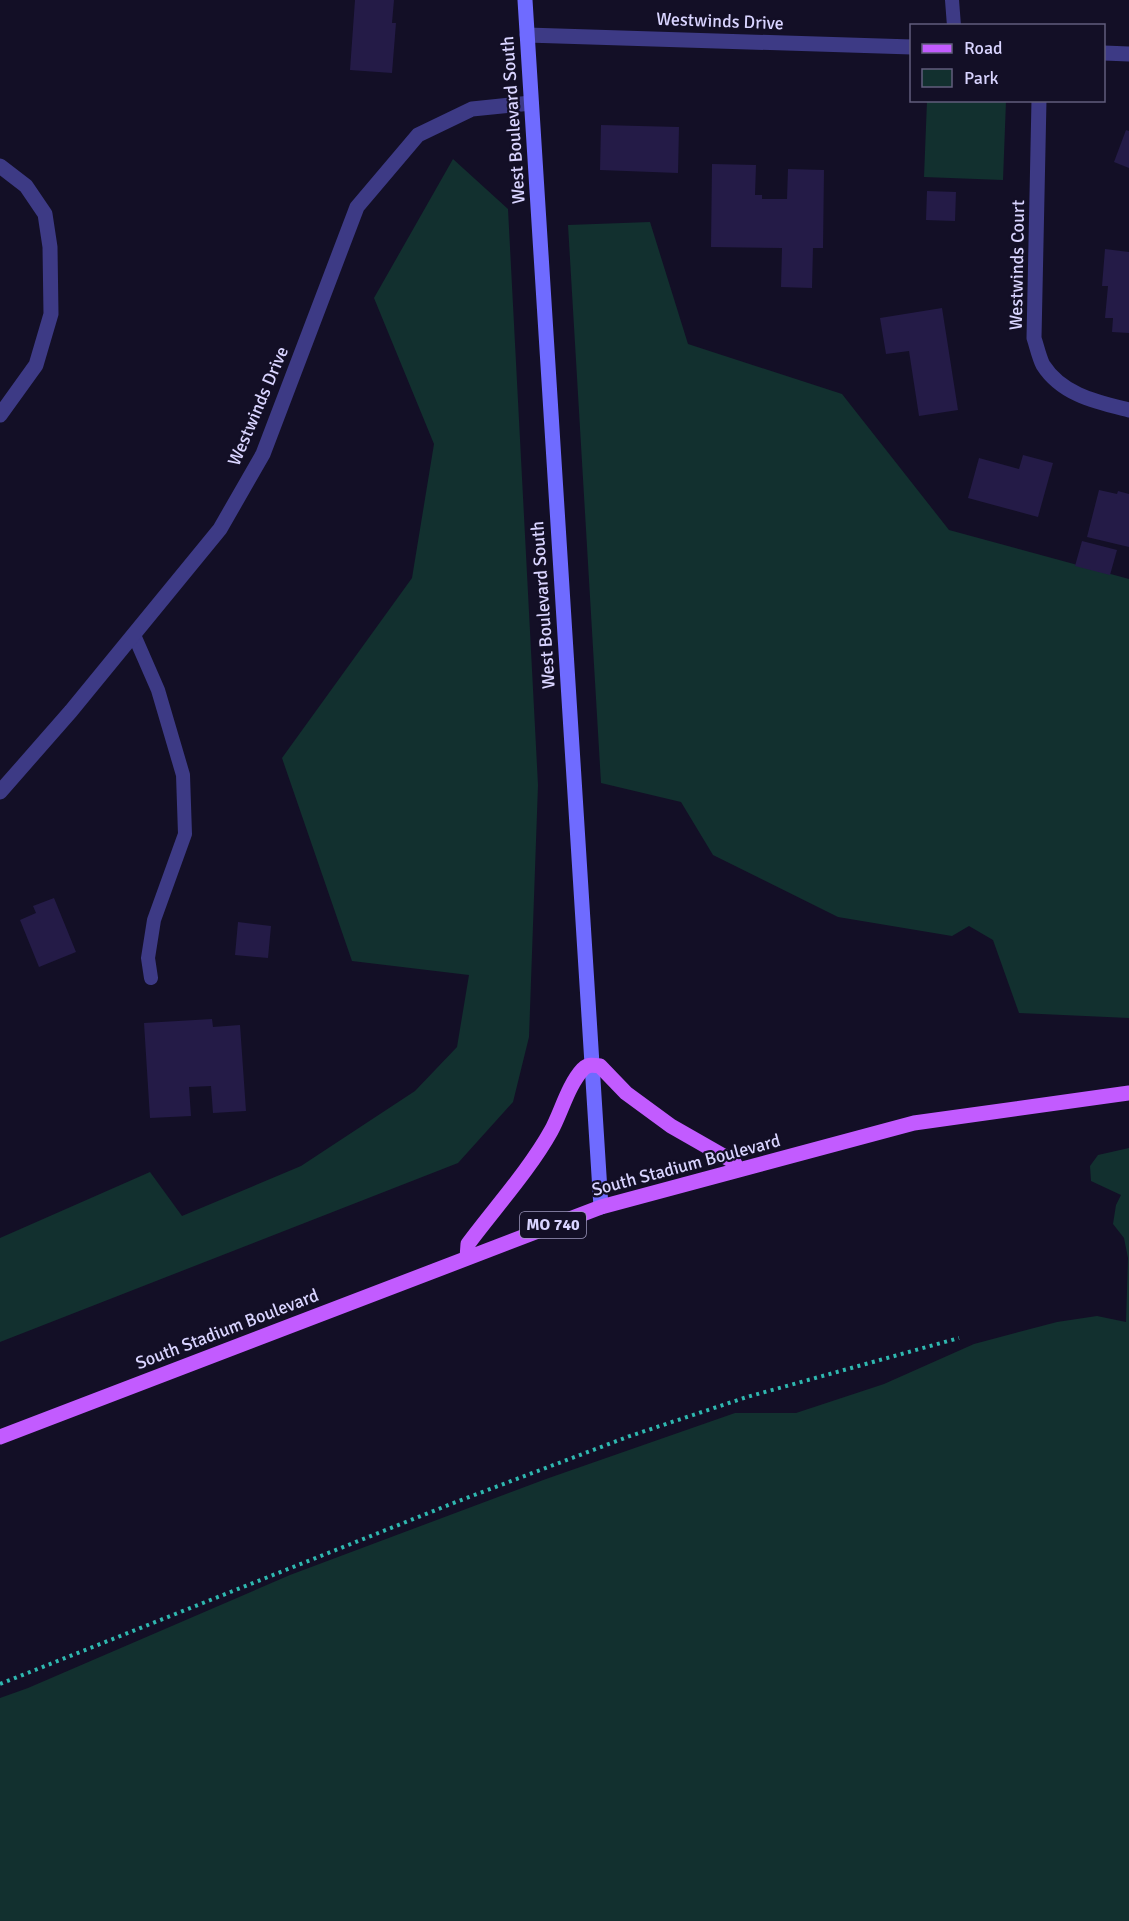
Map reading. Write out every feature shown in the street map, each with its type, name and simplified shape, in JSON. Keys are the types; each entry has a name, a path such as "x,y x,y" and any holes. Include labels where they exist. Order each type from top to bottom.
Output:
{"main road":[{"name":"West Boulevard South","path":"525,0 600,1207"},
{"path":"467,1258 468,1244 550,1131 565,1098 584,1068 592,1065 600,1066 626,1093 671,1126 734,1161 738,1170"},
{"name":"South Stadium Boulevard","path":"0,1437 600,1207 914,1123 1129,1093"}],"street":[{"name":"Westwinds Drive","path":"527,35 910,46"},
{"path":"1105,53 1129,54"},
{"name":"Westwinds Court","path":"1039,102 1034,338 1042,364 1059,385 1091,400 1129,410"},
{"name":"Westwinds Drive","path":"0,792 71,711 220,529 263,454 357,207 418,135 472,109 531,103"},
{"path":"0,166 26,186 45,214 50,247 51,314 36,365 0,415"}],"lane":[{"path":"952,0 954,24"},
{"path":"134,635 158,690 183,775 185,834 154,920 148,958 151,978"}],"path":[{"path":"0,1684 456,1502 630,1436 747,1397 959,1338"}],"green space":[{"path":"927,102 1006,102 1003,180 924,177"},
{"path":"453,159 508,209 538,785 529,1037 513,1102 458,1163 0,1342 0,1238 150,1172 182,1216 301,1166 415,1091 457,1047 469,975 352,961 282,758 412,578 434,444 374,298"},
{"path":"650,222 688,344 842,394 949,530 1129,579 1129,1018 1019,1013 993,940 969,926 952,936 838,917 713,855 681,802 601,783 568,225"},
{"path":"1129,1148 1129,1921 0,1921 0,1698 290,1575 546,1479 735,1413 796,1413 884,1384 974,1344 1057,1322 1097,1316 1126,1322 1128,1258 1124,1238 1113,1224 1116,1205 1121,1195 1091,1181 1090,1166 1098,1155"}],"building":[{"path":"355,0 394,0 392,23 396,23 392,73 350,70"},
{"path":"601,125 679,127 678,173 600,170"},
{"path":"1126,130 1129,131 1129,168 1114,162"},
{"path":"712,164 756,165 755,195 762,195 762,199 787,199 788,169 824,170 823,248 813,248 812,288 781,287 782,248 711,247"},
{"path":"927,191 956,192 955,221 926,220"},
{"path":"1105,249 1129,252 1129,333 1112,332 1113,318 1105,318 1108,286 1102,286"},
{"path":"942,308 958,410 919,416 909,351 886,354 880,318"},
{"path":"1023,455 1053,463 1038,517 968,498 979,458 1019,469"},
{"path":"1099,490 1129,494 1129,547 1087,537"},
{"path":"1082,541 1117,550 1110,575 1075,566"},
{"path":"54,898 76,952 39,967 20,920 36,913 33,906"},
{"path":"238,922 271,926 268,958 235,955"},
{"path":"212,1019 213,1027 240,1025 246,1111 213,1113 211,1086 189,1087 191,1116 150,1118 144,1023"}]}
